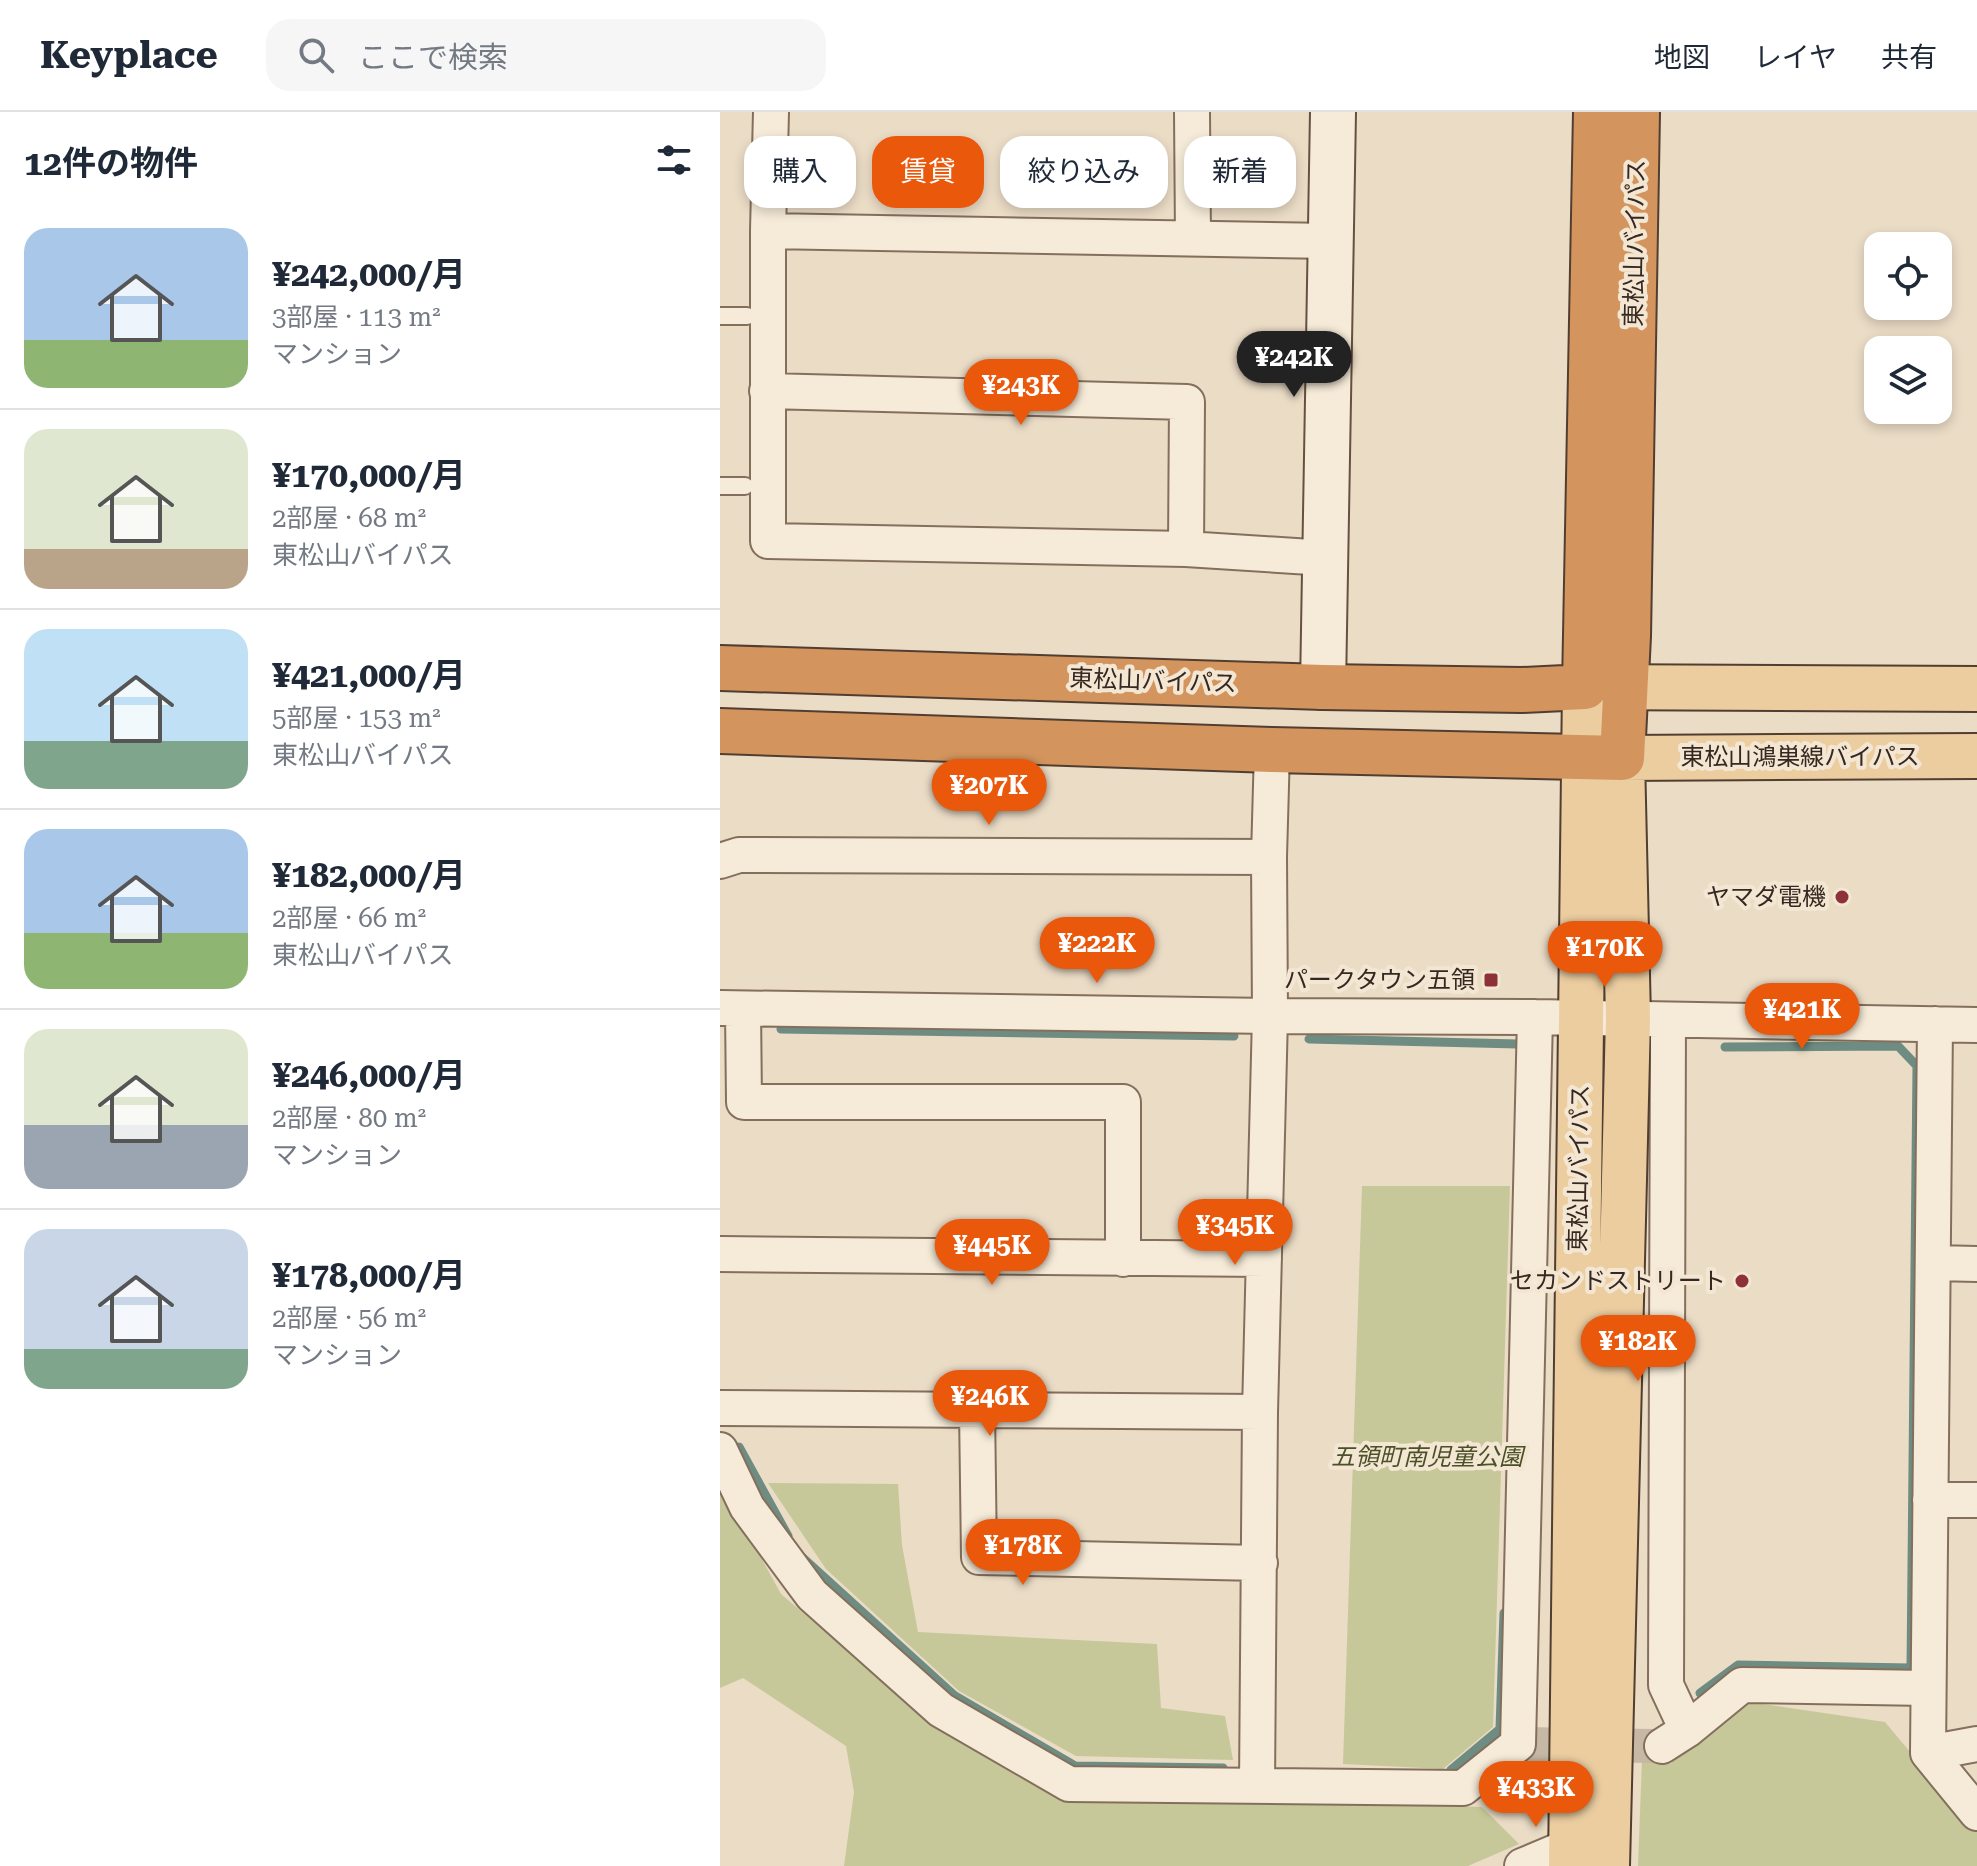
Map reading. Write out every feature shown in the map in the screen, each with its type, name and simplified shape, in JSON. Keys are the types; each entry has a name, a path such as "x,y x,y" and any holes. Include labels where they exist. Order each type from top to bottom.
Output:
{"highway":[{"name":"東松山バイパス","path":"1596,112 1606,688"},
{"name":"東松山バイパス","path":"1606,688 1637,112"},
{"name":"東松山バイパス","path":"720,668 1323,687 1606,688"},
{"path":"720,731 1603,758"}],"main road":[{"path":"1606,688 1977,689"},
{"name":"東松山バイパス","path":"1583,1859 1581,1018 1606,688"},
{"name":"東松山鴻巣線バイパス","path":"1603,758 1977,756"},
{"name":"東松山バイパス","path":"1583,1859 1648,1019 1603,758"}],"street":[{"path":"771,112 768,541 1186,549 1326,558"},
{"path":"1192,112 1193,238"},
{"path":"1323,687 1333,112"},
{"path":"768,231 1331,241"},
{"path":"767,391 1187,402 1186,549"},
{"path":"1257,1785 1260,1412 1270,1016 1272,750"},
{"path":"720,861 739,855 1269,857"},
{"path":"1123,1259 1123,1102 744,1102 732,1008 1977,1025"},
{"path":"720,1450 747,1507 812,1595 941,1710 1069,1784 1463,1788 1518,1744 1535,1017"},
{"path":"1648,1019 1666,1685 1674,1738 1742,1685 1927,1688"},
{"path":"1935,1024 1928,1753 1977,1813"},
{"path":"720,1254 1264,1259"},
{"path":"1935,1263 1977,1264"},
{"path":"720,1408 1260,1412"},
{"path":"977,1409 979,1557 1260,1563"},
{"path":"1930,1500 1977,1500"},
{"path":"1928,1753 1977,1744"},
{"path":"1522,1866 1583,1859"}],"lane":[{"path":"720,316 747,316"},
{"path":"720,486 745,486"}],"green space":[{"name":"五領町南児童公園","path":"1362,1186 1510,1186 1493,1727 1443,1769 1343,1764"},
{"path":"720,1483 781,1594 933,1724 1057,1792 1482,1807 1519,1844 1468,1866 844,1866 854,1792 846,1746 743,1678 720,1688"},
{"path":"768,1483 898,1484 902,1545 918,1632 1157,1644 1161,1708 1225,1716 1233,1760 1076,1756 959,1691 826,1569"},
{"path":"1742,1701 1885,1722 1977,1832 1977,1866 1638,1866 1642,1760 1670,1764"}],"waterway":[{"path":"781,1029 1234,1036"},
{"path":"1309,1039 1518,1044"},
{"path":"1700,1693 1738,1665 1911,1668 1917,1066 1898,1046 1725,1047"},
{"path":"739,1447 788,1536"},
{"path":"803,1558 955,1696 1075,1766 1223,1768"},
{"path":"1451,1770 1500,1729 1504,1613"}],"tunnel":[{"path":"1518,1744 1662,1746"}],"place":[{"name":"ヤマダ電機","path":"1842,897"},
{"name":"パークタウン五領","path":"1491,980"},
{"name":"セカンドストリート","path":"1742,1281"}]}
